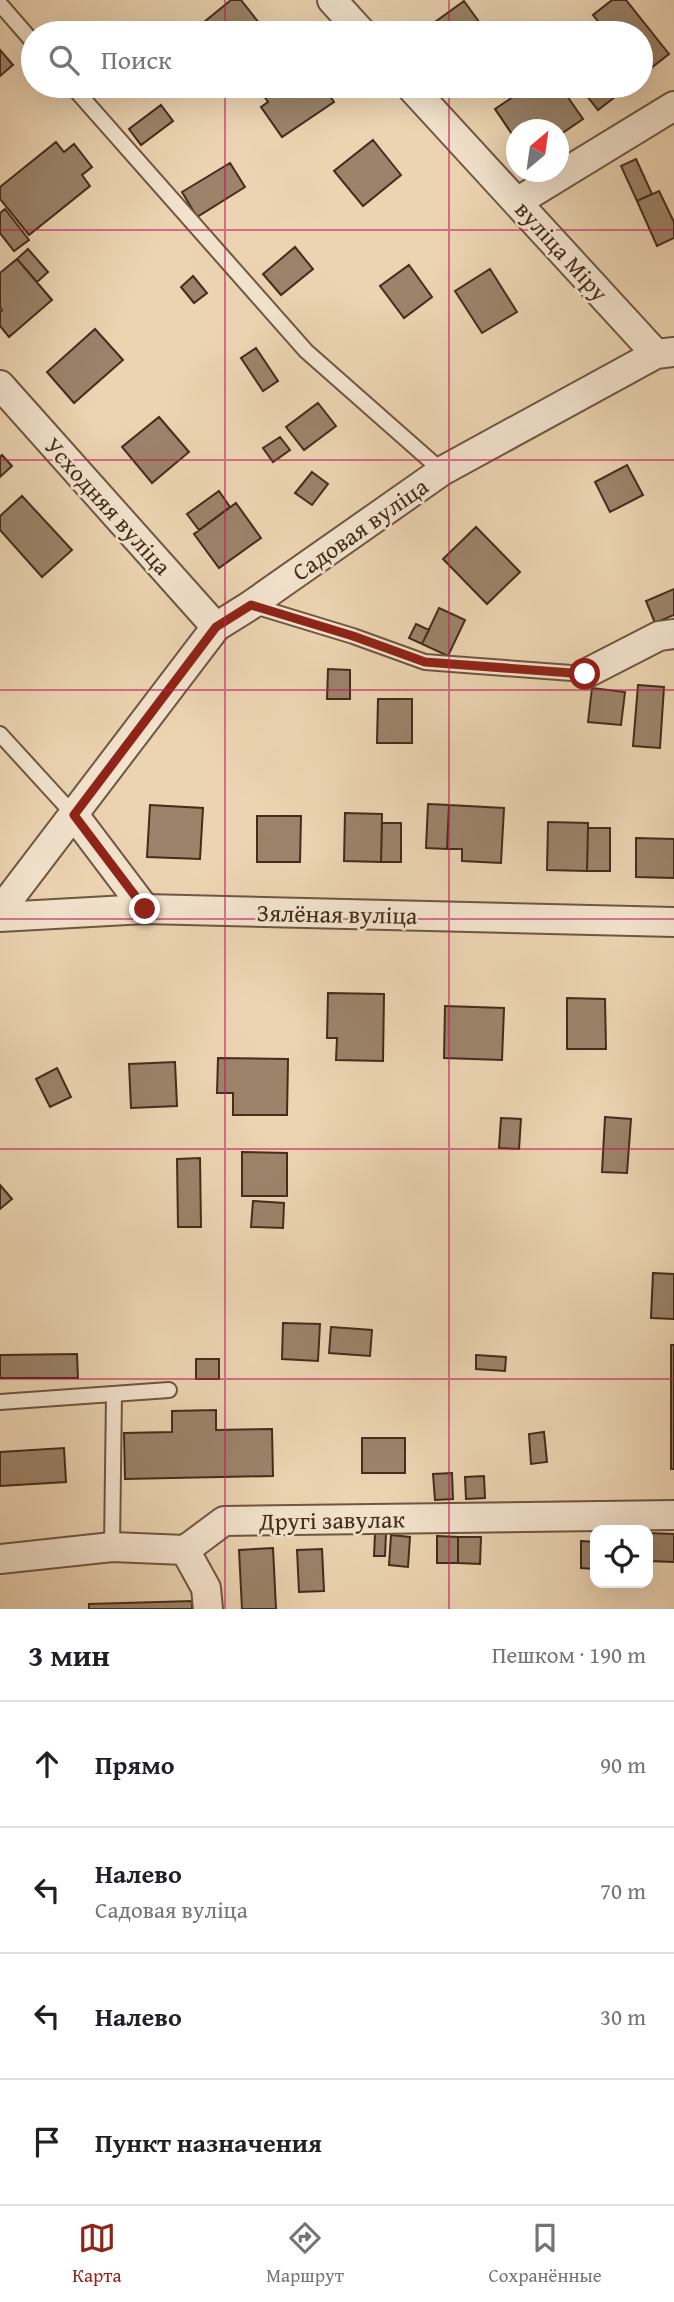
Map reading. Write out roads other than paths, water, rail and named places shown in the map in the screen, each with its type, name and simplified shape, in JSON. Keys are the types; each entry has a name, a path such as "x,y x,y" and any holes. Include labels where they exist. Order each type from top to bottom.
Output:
{"street":[{"path":"332,0 351,21"},
{"name":"вуліца Міру","path":"422,98 517,202 665,353"},
{"path":"517,202 674,106"},
{"name":"Садовая вуліца","path":"0,911 216,627 442,471 665,353"},
{"name":"Усходняя вуліца","path":"0,385 216,627"},
{"path":"585,674 659,636 674,634"},
{"path":"74,815 145,909"},
{"name":"Зялёная вуліца","path":"0,917 145,909 674,922"},
{"name":"Другі завулак","path":"185,1550 224,1521 674,1515"},
{"path":"0,1559 112,1547 185,1550 206,1588 208,1609"}],"lane":[{"path":"0,4 21,28"},
{"path":"83,98 306,351 442,471"},
{"path":"251,605 353,636 425,662 585,674"},
{"path":"0,734 74,815"},
{"path":"0,1402 169,1390"},
{"path":"112,1547 114,1395"}]}
